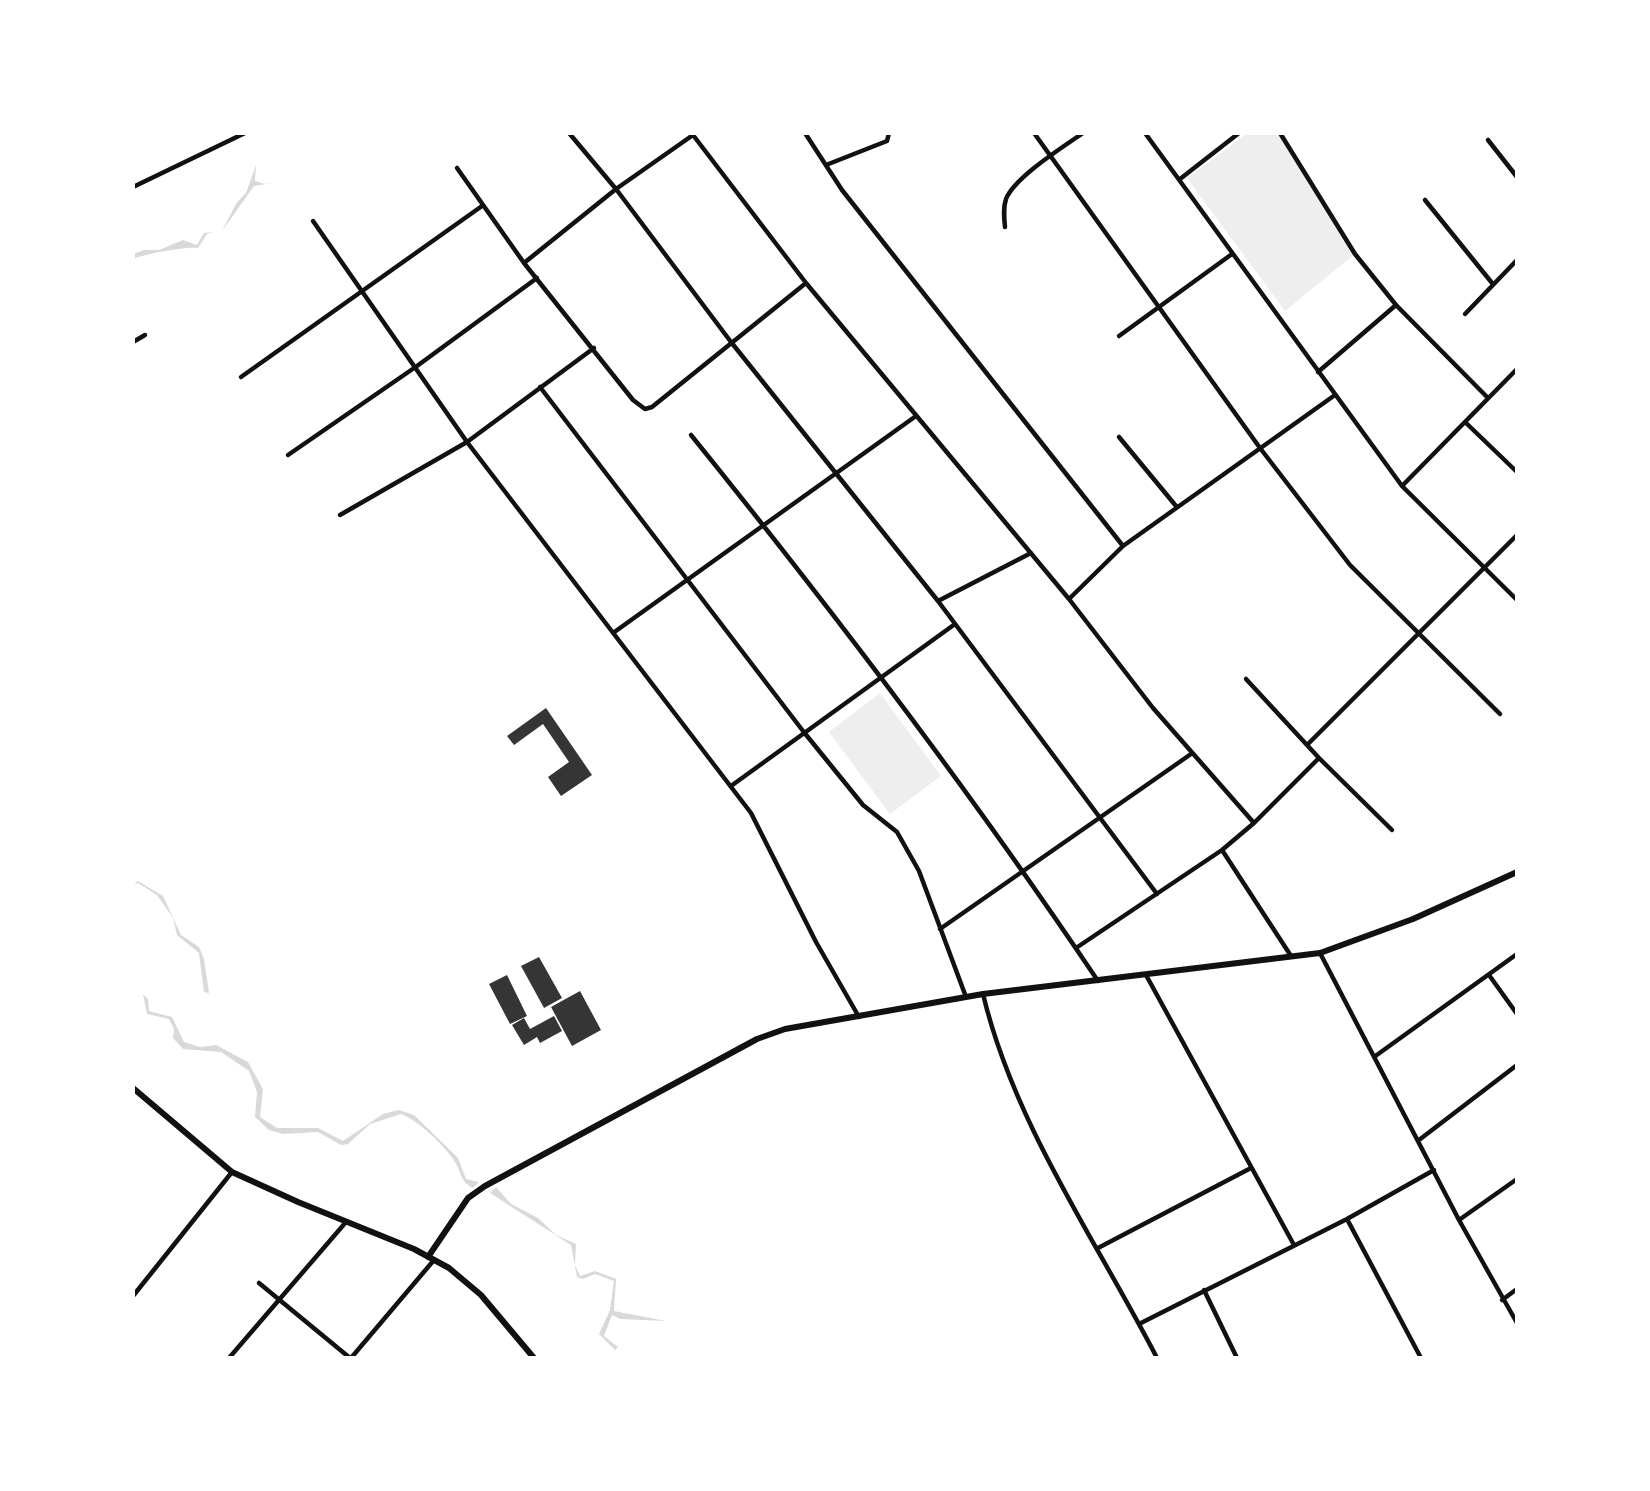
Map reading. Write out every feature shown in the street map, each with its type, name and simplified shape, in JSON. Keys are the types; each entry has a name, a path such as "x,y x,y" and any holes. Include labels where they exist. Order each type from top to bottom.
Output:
{"street":[{"path":"133,187 246,133"},
{"path":"569,133 834,473 938,601 1157,894"},
{"path":"805,133 842,190 1123,546"},
{"path":"826,164 887,141 889,133"},
{"path":"1034,133 1260,448 1350,565 1500,714"},
{"path":"1005,227 1004,209 1008,195 1051,156 1083,133"},
{"path":"1145,133 1402,486 1517,600"},
{"path":"1180,179 1239,133"},
{"path":"1280,133 1355,254 1396,305 1487,397"},
{"path":"524,263 616,190 693,135 806,283 1069,599 1191,754 1254,823"},
{"path":"1488,140 1517,177"},
{"path":"457,168 524,263 633,400 645,409 652,407 806,283"},
{"path":"1425,200 1492,283"},
{"path":"240,377 482,206"},
{"path":"313,221 417,366 467,442 751,813 816,942 859,1017"},
{"path":"1119,336 1233,254"},
{"path":"1465,314 1517,260"},
{"path":"288,455 417,366 537,278"},
{"path":"1318,372 1396,305"},
{"path":"133,342 145,335"},
{"path":"340,514 467,442 594,348"},
{"path":"1402,486 1517,369"},
{"path":"540,387 803,731 863,805 897,832 919,871 966,998"},
{"path":"1069,599 1123,546 1335,395"},
{"path":"613,634 916,416"},
{"path":"1465,422 1517,472"},
{"path":"691,435 882,677 1023,868 1098,981"},
{"path":"1119,437 1176,506"},
{"path":"1307,745 1517,535"},
{"path":"938,601 1031,553"},
{"path":"731,786 803,731 955,624"},
{"path":"1246,679 1319,758 1392,830"},
{"path":"940,929 1023,868 1191,754"},
{"path":"1076,948 1222,850 1254,823 1319,758"},
{"path":"1222,850 1292,957"},
{"path":"259,1283 350,1358 431,1259 468,1198 493,1181 757,1039 785,1029 983,995 1320,953 1413,919 1517,872"},
{"path":"1320,953 1459,1220 1517,1323"},
{"path":"1374,1057 1517,954"},
{"path":"1146,975 1294,1245"},
{"path":"1489,975 1517,1014"},
{"path":"983,995 993,1036 1018,1100 1157,1358"},
{"path":"1419,1139 1517,1065"},
{"path":"133,1088 232,1172 431,1259 469,1284 534,1358"},
{"path":"1098,1248 1251,1168"},
{"path":"1139,1324 1347,1219 1434,1170"},
{"path":"133,1296 232,1172"},
{"path":"1459,1220 1517,1179"},
{"path":"1347,1219 1421,1358"},
{"path":"229,1358 345,1222"},
{"path":"1502,1300 1517,1289"},
{"path":"1204,1290 1237,1358"},
{"path":"522,1358 528,1351"}],"shaded area":[{"path":"1248,133 1279,133 1356,253 1285,311 1187,178"},
{"path":"256,165 255,181 265,184 279,182 254,186 222,231 237,202 246,193"},
{"path":"214,232 207,234 198,248 166,251 133,259 133,254 144,250 159,250 183,240 197,245 204,233"},
{"path":"880,693 941,776 890,814 829,732"},
{"path":"138,881 163,896 181,935 199,947 204,959 209,993 204,992 199,953 177,935 173,918 157,895 138,883 133,884"},
{"path":"143,994 148,999 149,1011 172,1017 184,1042 200,1047 216,1045 248,1062 263,1089 260,1117 277,1128 318,1128 343,1141 383,1114 399,1110 414,1115 458,1158 466,1179 479,1182 473,1188 466,1183 455,1162 438,1141 416,1122 401,1114 370,1124 348,1144 341,1145 318,1132 283,1134 269,1130 255,1117 257,1092 249,1071 221,1052 183,1049 173,1038 174,1029 169,1019 147,1014"},
{"path":"496,1187 511,1204 538,1218 556,1235 576,1244 575,1265 580,1276 595,1271 616,1279 614,1311 666,1321 620,1319 612,1315 604,1336 618,1347 615,1350 599,1334 610,1310 614,1281 595,1274 583,1279 577,1277 571,1245 490,1193"}],"building":[{"path":"546,708 592,775 561,796 548,777 569,762 543,724 514,745 507,736"},
{"path":"539,957 562,998 544,1008 521,966"},
{"path":"507,975 527,1016 510,1024 489,984"},
{"path":"580,991 601,1030 572,1046 551,1007"},
{"path":"554,1016 562,1031 540,1043 537,1037 524,1045 512,1025 524,1018 530,1029"}],"waterway":[{"path":"133,652 133,687"}]}
